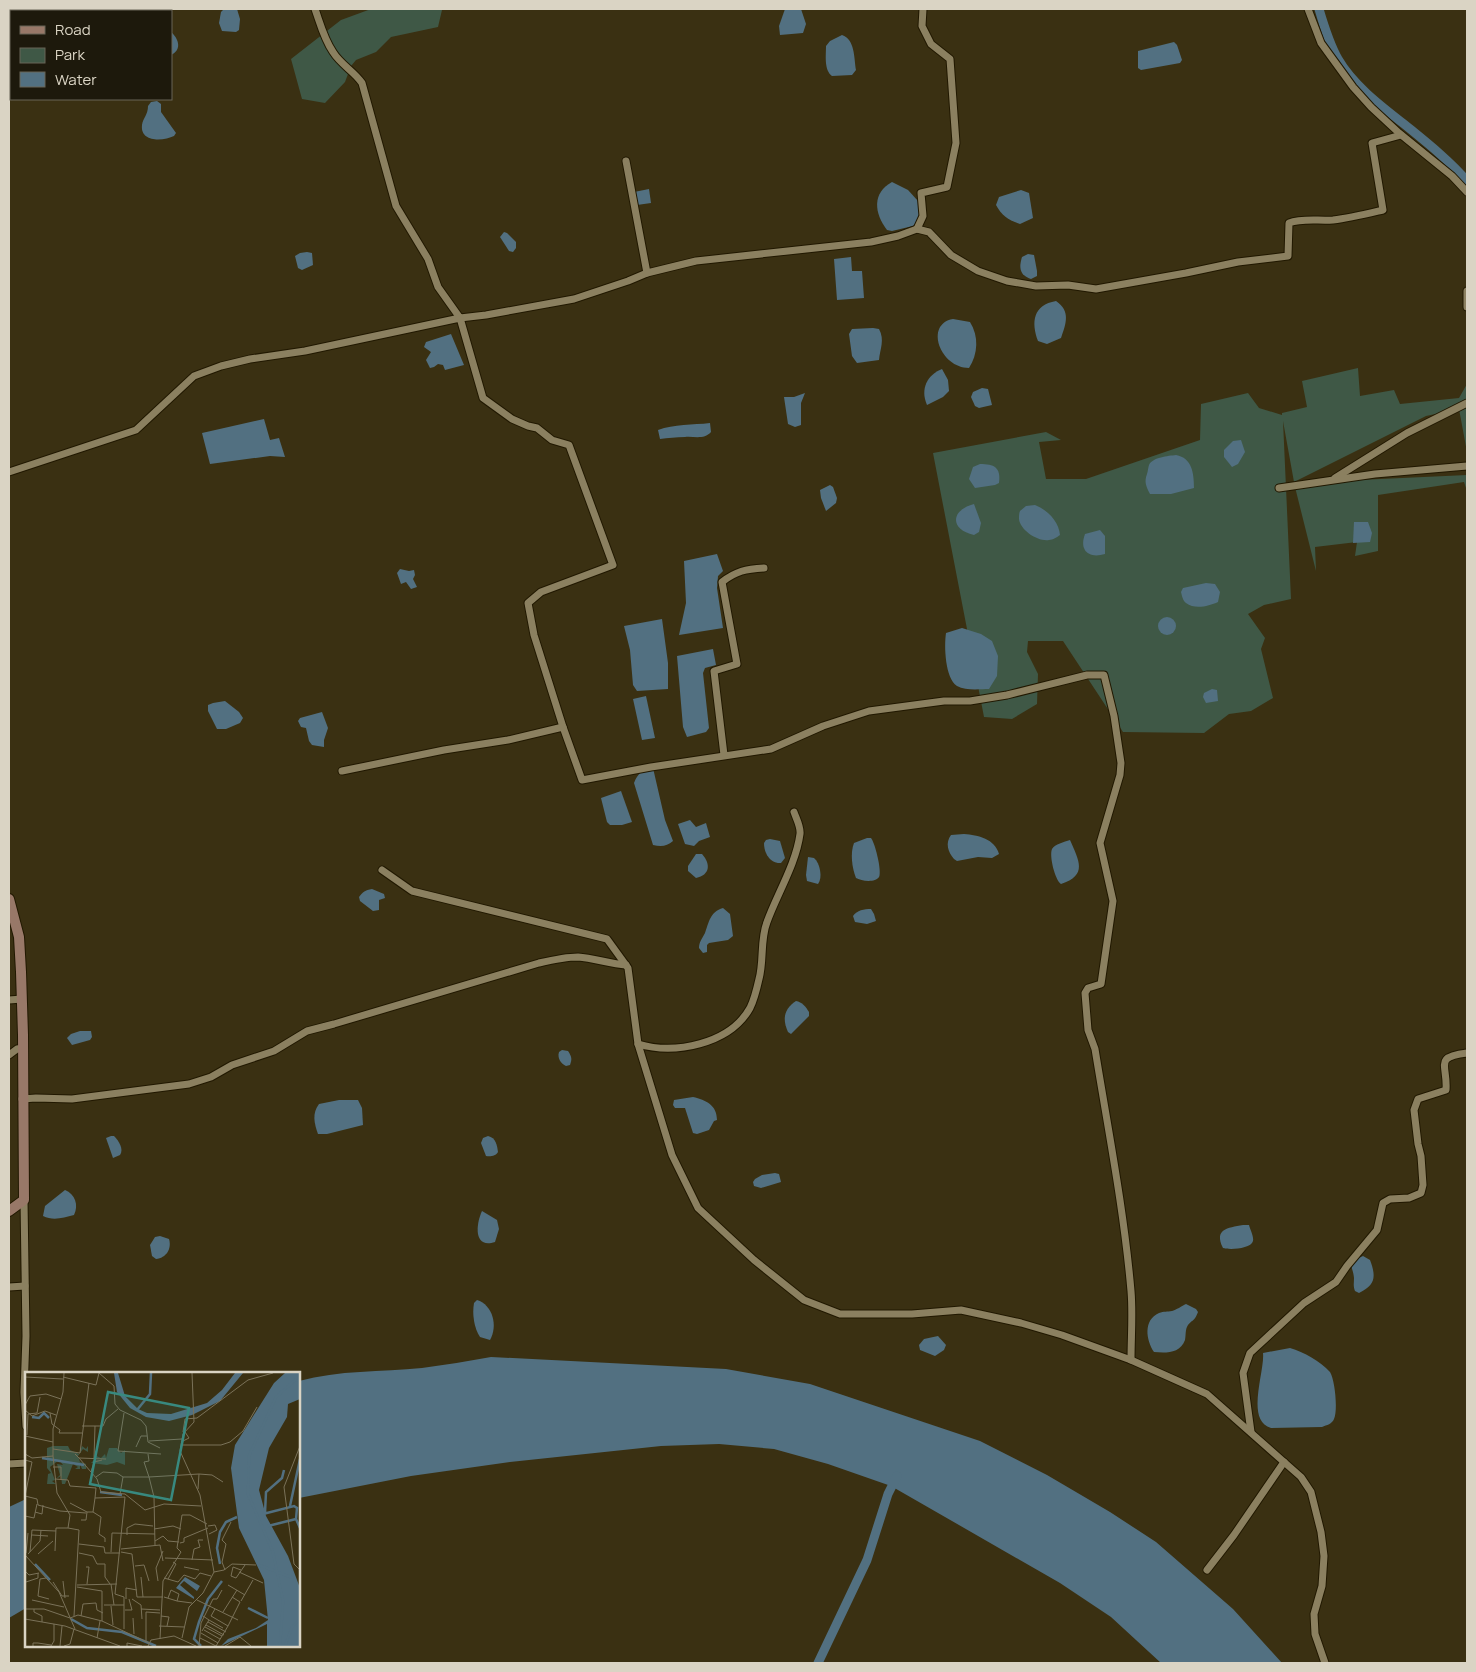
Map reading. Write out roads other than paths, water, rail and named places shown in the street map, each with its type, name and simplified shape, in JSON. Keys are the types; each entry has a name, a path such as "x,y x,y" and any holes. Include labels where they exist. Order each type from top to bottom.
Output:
{"main road":[{"path":"9,899 19,937 23,1048 24,1200 9,1211"}],"street":[{"path":"315,9 333,52 343,65 356,74 362,83 396,206 428,259 438,287 460,318 484,398 512,419 537,428 552,440 569,445 613,565 541,592 528,603 534,635 582,780 724,755 771,749 823,726 869,711 944,702 970,701 1007,695 1087,675 1104,675 1114,716 1120,763 1120,775 1100,843 1114,901 1101,984 1088,988 1085,992 1088,1030 1095,1049 1116,1178 1131,1293 1131,1360"},
{"path":"917,229 923,216 921,193 947,187 956,144 950,59 931,44 922,26 923,9"},
{"path":"1308,9 1321,43 1371,107 1401,135 1452,176 1467,192"},
{"path":"9,472 136,430 194,376 221,366 250,359 305,351 460,318 574,299 647,274 696,261 871,242 898,236 917,229 929,232 951,255 978,271 1008,281 1036,286 1068,285 1096,288 1238,262 1288,256 1289,223 1295,220 1314,221 1350,218 1383,210 1372,143 1401,135"},
{"path":"626,160 647,274"},
{"path":"1467,291 1467,307"},
{"path":"1333,480 1407,433 1467,403"},
{"path":"1279,488 1375,474 1467,466"},
{"path":"724,755 714,671 737,664 722,582 733,574 750,569 764,568"},
{"path":"342,771 444,750 508,740 563,727"},
{"path":"638,1044 650,1048 663,1048 704,1043 722,1035 740,1020 750,1008 760,978 766,924 782,888 800,832 794,812"},
{"path":"382,870 412,891 607,939 628,968 638,1044 672,1155 698,1208 754,1260 804,1300 840,1314 912,1314 961,1310 1021,1323 1062,1335 1131,1360 1207,1394 1300,1477 1310,1492 1321,1532 1324,1572 1314,1614 1315,1634 1325,1663"},
{"path":"22,1099 72,1099 189,1084 211,1077 232,1065 274,1051 307,1031 539,963 580,957 626,965"},
{"path":"9,1000 22,999"},
{"path":"9,1055 17,1049 23,1048"},
{"path":"1251,1432 1243,1373 1250,1353 1304,1303 1336,1282 1377,1230 1383,1203 1390,1199 1409,1198 1421,1193 1423,1185 1421,1156 1414,1110 1418,1099 1446,1090 1447,1078 1444,1066 1447,1057 1467,1053"},
{"path":"24,1200 25,1409"},
{"path":"9,1287 25,1286"},
{"path":"1207,1570 1234,1535 1284,1462"},
{"path":"9,1464 25,1463"}],"water":[{"path":"224,9 237,9 240,19 239,30 236,32 222,31 219,23 221,12"},
{"path":"785,9 801,9 806,24 803,33 780,35 779,26"},
{"path":"172,33 178,44 177,50 172,54"},
{"path":"842,35 852,45 856,70 852,75 832,76 827,67 826,46 830,41"},
{"path":"1174,42 1177,45 1182,60 1180,63 1141,70 1138,68 1138,51"},
{"path":"157,101 161,104 161,112 176,133 174,136 154,139 149,138 142,131 148,106 151,102"},
{"path":"892,182 908,190 918,201 919,214 917,225 892,231 887,230 883,224 879,217 878,198 881,192"},
{"path":"649,189 651,203 637,205 634,192"},
{"path":"1021,190 1029,193 1033,218 1020,224 1006,217 996,205 999,197"},
{"path":"504,232 516,242 516,248 513,252 509,251 500,237"},
{"path":"307,252 312,253 313,265 302,270 298,268 295,256"},
{"path":"1028,254 1034,255 1037,271 1037,276 1031,279 1022,273 1020,267 1022,257"},
{"path":"851,257 852,271 862,271 864,298 837,300 834,259"},
{"path":"1056,301 1064,309 1066,323 1061,338 1047,344 1038,341 1035,327 1036,315 1042,306"},
{"path":"953,319 970,322 975,333 976,351 969,368 959,366 950,361 939,345 939,329 944,323"},
{"path":"852,329 879,329 882,337 879,360 857,363 852,356 849,334"},
{"path":"451,334 464,365 445,370 443,365 438,364 430,368 426,360 431,352 424,347 426,342"},
{"path":"942,369 948,380 949,391 943,397 927,405 924,393 926,383 932,375"},
{"path":"982,388 988,389 992,405 979,408 975,406 971,397 973,392"},
{"path":"805,393 801,403 801,425 795,427 788,424 784,397 794,397"},
{"path":"264,419 270,440 279,438 285,457 270,456 210,464 202,433"},
{"path":"710,423 711,432 705,436 660,439 658,430 664,428"},
{"path":"1241,440 1245,452 1238,464 1232,467 1224,457 1224,450 1233,441"},
{"path":"1176,455 1186,459 1189,463 1193,472 1194,488 1171,494 1150,494 1146,477 1151,462 1165,456"},
{"path":"980,464 993,466 998,470 999,483 975,488 969,479 973,467"},
{"path":"830,485 833,487 837,498 836,503 826,511 820,490"},
{"path":"974,504 981,523 979,532 974,535 960,528 956,520 957,515 961,511"},
{"path":"1035,505 1052,517 1058,526 1060,535 1052,540 1045,540 1035,537 1026,531 1020,523 1020,511 1026,506"},
{"path":"1354,522 1368,522 1372,533 1370,542 1353,543"},
{"path":"1100,530 1105,536 1105,554 1094,555 1086,552 1083,545 1085,534"},
{"path":"717,554 723,571 718,576 717,588 723,628 679,635 686,603 684,561"},
{"path":"400,569 414,570 415,575 413,579 417,587 411,589 406,582 401,584 397,573"},
{"path":"1206,583 1215,584 1220,592 1218,602 1198,607 1185,602 1181,592 1183,588"},
{"path":"1167,617 1173,620 1176,626 1173,632 1167,635 1161,632 1158,626 1161,620"},
{"path":"662,619 668,663 668,689 637,691 633,685 630,650 624,626"},
{"path":"962,628 981,634 992,641 998,656 997,676 989,689 961,688 953,682 950,676 945,653 946,633"},
{"path":"713,649 716,665 705,668 703,673 709,728 706,732 687,737 683,727 677,656"},
{"path":"1212,689 1217,690 1218,701 1206,703 1203,697 1204,693"},
{"path":"646,696 655,738 642,740 633,699"},
{"path":"225,701 239,712 243,718 240,723 226,729 217,729 208,711 208,705"},
{"path":"322,712 328,728 324,747 312,745 306,728 301,727 298,721 300,718"},
{"path":"653,768 665,820 673,841 664,846 653,845 634,783 641,772"},
{"path":"621,791 632,822 622,825 610,825 607,822 601,798"},
{"path":"690,820 696,827 706,823 710,837 699,841 694,846 685,844 678,824"},
{"path":"951,835 975,835 990,841 999,854 992,858 978,857 957,861 950,853 948,841"},
{"path":"871,838 873,841 880,869 879,877 871,881 856,878 852,860 854,843"},
{"path":"770,839 780,841 785,858 781,863 774,862 766,854 764,843"},
{"path":"1070,840 1078,861 1078,872 1070,880 1061,884 1055,873 1051,852 1055,846"},
{"path":"696,854 702,854 707,862 708,869 701,877 696,878 688,871 688,866"},
{"path":"808,857 814,858 819,867 821,874 818,884 807,881"},
{"path":"372,889 384,894 385,898 379,900 379,910 373,911 360,901 359,897 362,894"},
{"path":"723,908 730,914 733,936 728,940 709,943 707,945 707,952 703,953 699,946 709,921 715,912"},
{"path":"871,909 876,921 867,924 855,922 853,916 857,912"},
{"path":"796,1001 805,1007 809,1012 809,1016 791,1034 786,1027 785,1015 789,1007"},
{"path":"80,1031 91,1031 92,1037 90,1040 72,1045 67,1038 71,1034"},
{"path":"562,1050 568,1051 571,1060 570,1065 566,1066 560,1060 559,1052"},
{"path":"693,1097 710,1104 717,1115 717,1120 714,1121 709,1130 697,1134 693,1133 685,1108 675,1108 673,1105 674,1100"},
{"path":"339,1100 358,1100 362,1108 363,1125 327,1134 318,1134 314,1118 317,1107 319,1104"},
{"path":"111,1136 118,1140 121,1150 120,1155 113,1158 106,1138"},
{"path":"488,1136 494,1140 498,1149 497,1153 491,1156 486,1156 481,1143 483,1138"},
{"path":"779,1174 781,1182 761,1188 754,1186 753,1182 755,1179 762,1175"},
{"path":"65,1190 74,1197 76,1207 74,1215 54,1219 43,1216 45,1206"},
{"path":"482,1211 497,1220 499,1229 495,1242 483,1242 480,1239 478,1222"},
{"path":"1249,1225 1253,1237 1251,1244 1240,1248 1223,1248 1220,1237 1221,1233 1224,1230"},
{"path":"160,1236 169,1239 170,1246 163,1257 156,1259 152,1256 150,1245 155,1237"},
{"path":"1363,1256 1370,1260 1374,1275 1369,1287 1359,1293 1354,1289 1351,1265"},
{"path":"477,1300 487,1306 494,1323 490,1340 480,1337 476,1329 473,1312 474,1303"},
{"path":"1186,1304 1198,1312 1187,1327 1183,1345 1172,1352 1154,1352 1149,1342 1147,1331 1150,1320 1159,1313 1174,1310"},
{"path":"938,1336 946,1345 944,1350 935,1356 920,1350 919,1345 924,1339"},
{"path":"1290,1348 1312,1357 1330,1372 1335,1388 1336,1409 1334,1419 1329,1424 1322,1427 1271,1428 1263,1424 1259,1416 1258,1395 1263,1353"},
{"path":"491,1357 726,1369 810,1384 980,1441 1047,1475 1156,1542 1233,1609 1282,1663 1161,1663 1111,1617 1060,1583 891,1486 828,1464 774,1449 719,1444 661,1446 510,1462 411,1476 300,1498 300,1381 345,1373 422,1368"},
{"path":"25,1499 25,1609 9,1618 9,1507"}],"waterway":[{"path":"1319,9 1335,53 1351,78 1445,158 1467,181"},
{"path":"818,1663 867,1560 888,1494 897,1476"}]}
